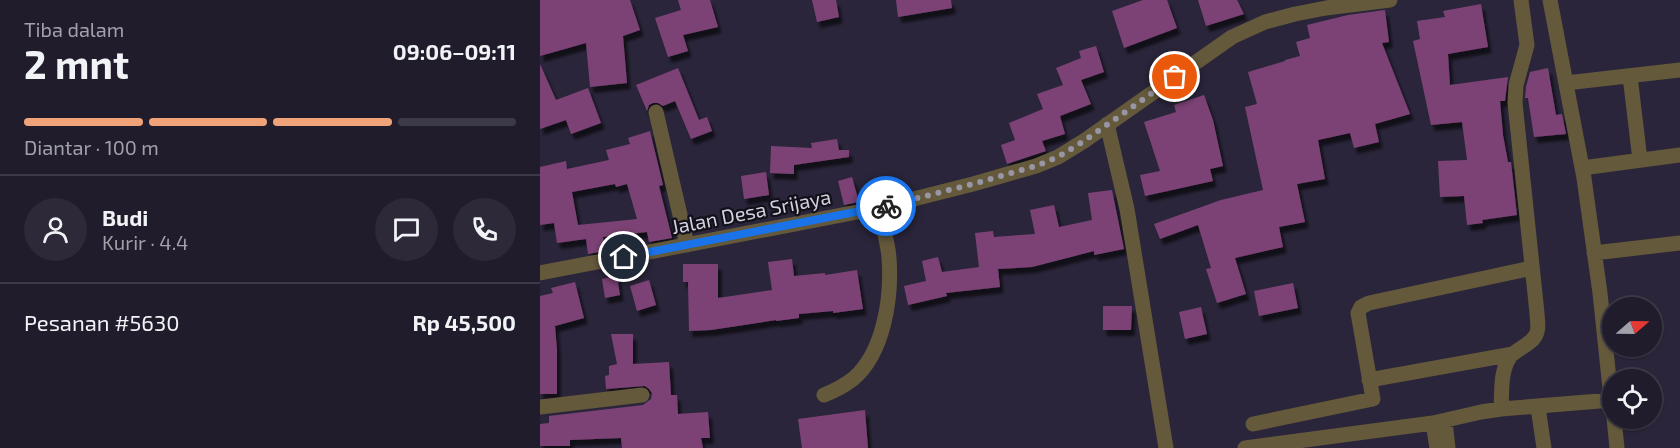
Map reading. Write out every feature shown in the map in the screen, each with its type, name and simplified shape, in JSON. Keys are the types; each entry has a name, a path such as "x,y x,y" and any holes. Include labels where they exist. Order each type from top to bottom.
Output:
{"street":[{"name":"Jalan Desa Srijaya","path":"540,273 878,208 1036,166 1058,157 1084,141 1232,37 1265,22 1326,8 1390,0"},
{"path":"1501,409 1502,385 1507,363 1513,354 1533,339 1537,331 1515,103 1516,84 1527,45 1521,0"},
{"path":"1550,0 1582,168 1608,369"},
{"path":"1566,83 1680,70"},
{"path":"1630,76 1640,160"},
{"path":"656,112 687,245"},
{"path":"1107,124 1127,209 1166,448"},
{"path":"1582,168 1680,155"},
{"path":"824,395 853,380 864,368 882,330 888,304 889,258 878,208"},
{"path":"1594,254 1680,243"},
{"path":"1252,424 1373,399 1358,313 1361,307 1368,303 1532,268"},
{"path":"1369,380 1513,354"},
{"path":"540,407 642,395"},
{"path":"1245,448 1439,422 1501,409 1602,404"},
{"path":"1538,407 1544,448"},
{"path":"1437,448 1439,422"},
{"path":"1439,422 1448,448"},
{"path":"1615,429 1617,448"}],"building":[{"path":"540,0 630,0 640,30 623,36 627,83 590,87 586,43 540,56"},
{"path":"678,0 710,0 718,27 683,35 688,51 668,57 655,18 681,10"},
{"path":"812,0 836,0 839,17 817,22"},
{"path":"896,0 951,0 952,8 898,17"},
{"path":"1143,0 1167,0 1177,28 1124,48 1112,11"},
{"path":"1198,0 1237,0 1244,14 1206,26"},
{"path":"1481,4 1488,47 1448,54 1450,85 1508,77 1505,101 1500,101 1503,135 1508,162 1511,162 1517,215 1482,220 1483,223 1467,225 1464,196 1440,197 1438,161 1467,160 1462,122 1431,125 1413,41 1420,39 1417,21 1445,17 1443,11"},
{"path":"1385,10 1389,42 1382,43 1410,114 1375,124 1379,142 1354,148 1350,133 1318,140 1325,179 1297,184 1305,222 1279,227 1283,247 1235,258 1246,294 1217,303 1206,269 1211,268 1198,225 1160,239 1154,224 1221,200 1263,190 1245,107 1257,104 1248,72 1300,56 1296,42 1310,38 1307,25 1348,15"},
{"path":"1096,46 1104,72 1081,80 1091,104 1060,116 1065,134 1042,141 1046,151 1007,164 1001,145 1015,140 1009,123 1043,109 1037,94 1063,85 1056,68 1081,58 1079,51"},
{"path":"540,64 556,100 588,88 601,123 571,134 566,120 540,129"},
{"path":"678,68 699,120 707,117 712,131 691,139 675,101 663,106 653,103 649,105 647,111 636,85"},
{"path":"1548,68 1556,115 1562,114 1566,134 1534,137 1528,98 1525,98 1526,87 1530,72"},
{"path":"1204,95 1213,120 1223,166 1210,169 1213,181 1145,196 1140,175 1160,171 1144,122 1176,112 1174,105"},
{"path":"650,131 663,185 659,186 672,238 649,242 647,232 603,237 605,251 588,254 586,239 557,243 554,223 540,225 540,167 566,161 567,169 609,160 606,150 630,144 628,138","holes":["615,184 616,187 627,184 637,219 578,225 572,192"]},
{"path":"837,139 839,150 849,150 849,157 794,165 794,174 770,173 771,146 812,148 811,143"},
{"path":"766,172 769,195 744,199 741,176"},
{"path":"852,177 859,202 844,205 838,181"},
{"path":"1112,190 1124,249 1094,255 1094,251 1032,267 998,269 1000,287 946,293 947,296 908,305 904,286 926,281 922,261 938,257 942,272 979,267 975,233 993,231 994,237 1035,234 1030,210 1054,205 1059,227 1092,220 1088,193"},
{"path":"792,259 794,276 825,273 825,275 857,270 863,309 799,314 799,318 689,331 688,282 683,282 683,264 718,264 718,298 772,290 768,262"},
{"path":"617,276 620,295 605,298 602,279"},
{"path":"649,280 656,305 637,311 630,286"},
{"path":"575,282 584,318 555,326 557,394 540,394 540,296 553,293 551,288"},
{"path":"1293,283 1298,308 1259,316 1254,291"},
{"path":"1103,306 1132,306 1131,330 1103,330"},
{"path":"1201,307 1207,334 1185,339 1179,312"},
{"path":"611,334 633,334 633,364 669,362 671,395 677,395 678,414 708,412 710,438 701,438 703,448 622,448 621,438 570,440 570,446 540,446 540,424 549,423 549,416 643,405 651,399 652,393 645,386 606,389 605,376 609,375 609,366 617,364"},
{"path":"865,410 868,448 802,448 798,419"}],"way so far":[{"path":"886,206 973,184 1036,166 1058,157 1175,77"}],"route":[{"path":"624,257 886,206"}]}
